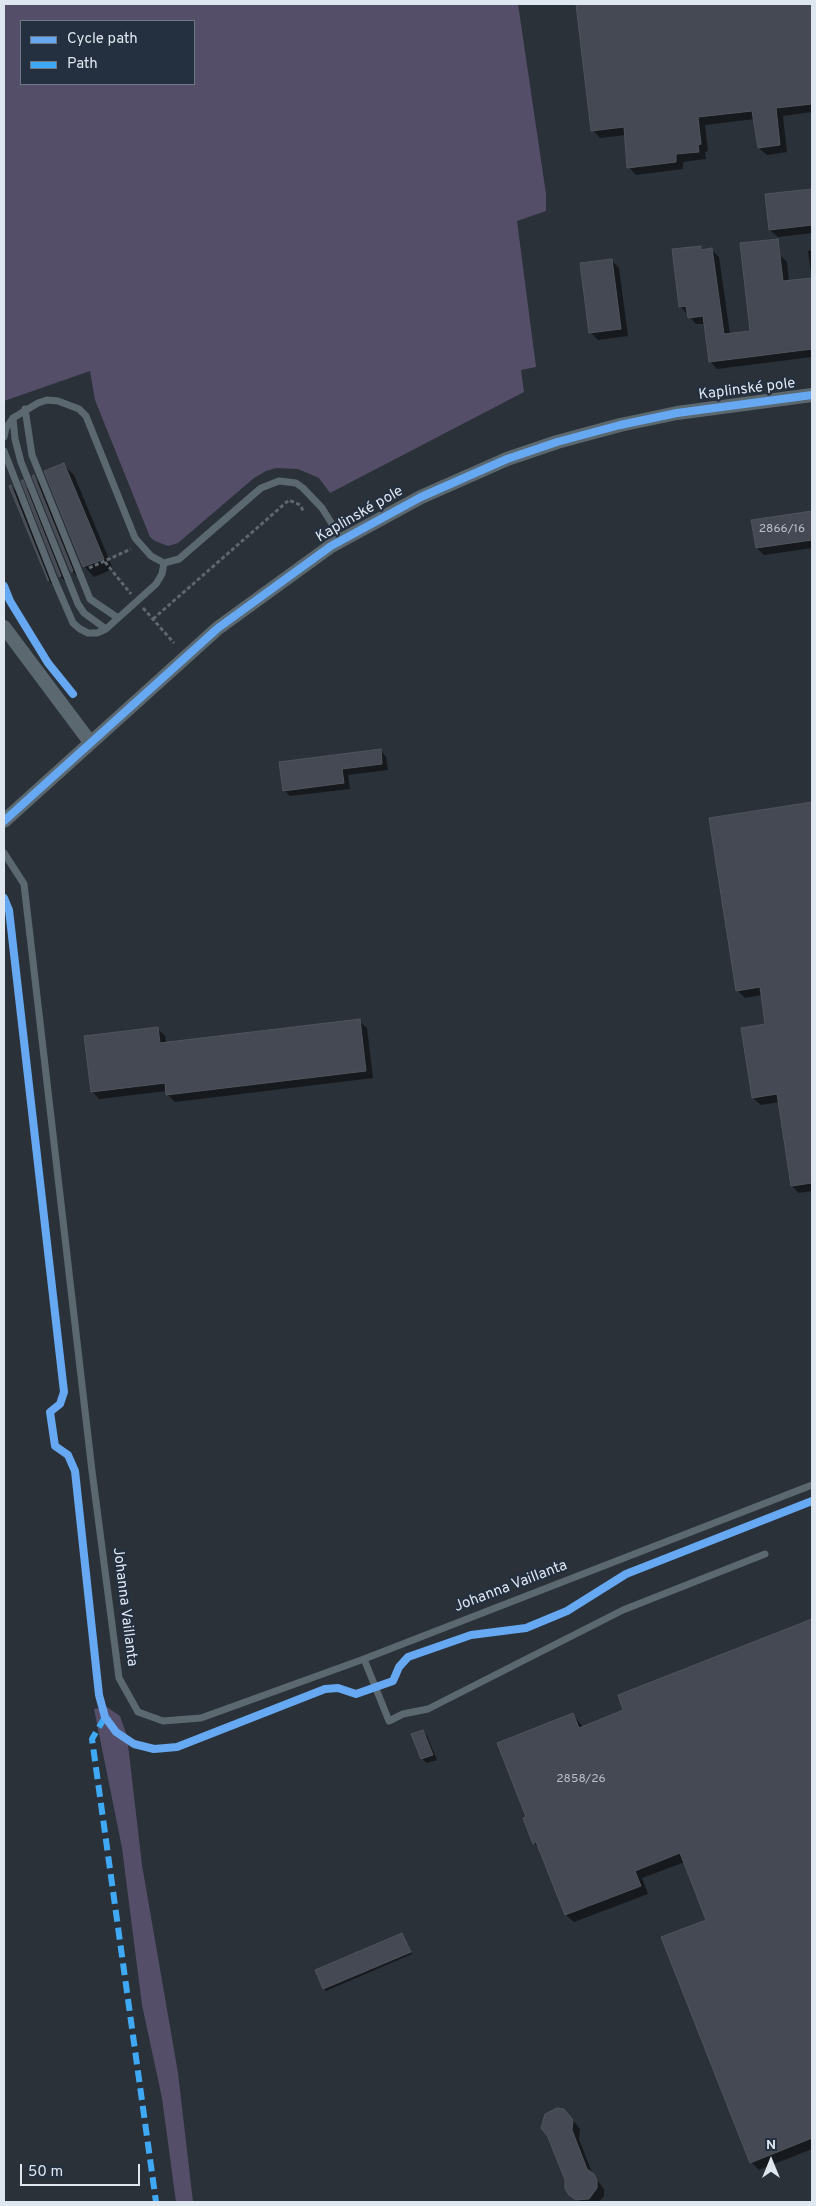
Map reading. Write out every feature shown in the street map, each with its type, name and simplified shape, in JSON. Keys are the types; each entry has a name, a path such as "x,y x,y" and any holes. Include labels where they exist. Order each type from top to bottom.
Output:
{"street":[{"name":"Kaplinské pole","path":"4,821 218,628 295,571 342,540 444,486 507,459 620,424 677,412 812,395"},
{"path":"4,626 90,742"}],"lane":[{"path":"4,437 6,428 13,418 25,409 47,400 69,404 79,409 86,416 131,529 139,544 151,556 164,563 179,559 261,488 278,481 296,483 303,488 322,508 342,540"},
{"path":"25,409 32,456 90,599 118,618"},
{"path":"13,418 15,439 21,462 78,604 84,613 106,629"},
{"path":"4,451 73,623 88,633 97,633 106,629 156,584 162,574 164,563"},
{"name":"Johanna Vaillanta","path":"4,853 24,884 92,1471 119,1678 138,1712 164,1721 201,1718 364,1659 812,1485"},
{"path":"364,1659 389,1721 403,1714 428,1709 623,1610 765,1554"}],"path":[{"path":"174,643 154,620 289,500 300,505 304,512"},
{"path":"79,572 122,555 139,544"}],"shaded area":[{"path":"4,4 518,4 546,194 546,211 517,221 536,367 521,370 524,392 330,493 319,478 298,469 276,468 266,471 254,478 178,543 168,546 150,537 95,400 90,371 4,401"},
{"path":"107,1707 120,1716 127,1736 142,1865 178,2073 193,2202 176,2202 162,2098 142,2005 122,1848 94,1709"}],"building":[{"path":"576,4 812,4 812,104 776,108 780,145 758,148 752,111 698,117 701,144 698,145 699,152 676,154 676,162 627,168 624,127 591,131"},
{"path":"812,189 812,225 769,230 765,194"},
{"path":"778,239 783,281 812,278 812,349 709,362 703,316 688,318 686,306 679,307 672,249 701,246 701,250 712,248 724,334 750,331 740,243"},
{"path":"612,259 621,329 589,333 580,263"},
{"path":"64,463 104,559 83,567 44,471"},
{"path":"34,475 73,571 71,572 32,476"},
{"path":"23,480 61,576 59,577 21,481"},
{"path":"11,485 49,581 9,486"},
{"path":"812,511 812,540 756,548 751,520"},
{"path":"381,749 382,764 342,769 344,783 283,791 279,762"},
{"path":"812,802 812,1183 791,1186 777,1094 752,1098 741,1028 765,1024 760,987 736,991 709,818"},
{"path":"360,1019 366,1071 166,1095 165,1083 91,1092 84,1036 158,1027 160,1043"},
{"path":"812,1619 812,2138 750,2163 661,1937 706,1920 680,1853 635,1871 641,1886 565,1915 536,1842 533,1844 523,1818 526,1817 497,1743 573,1713 579,1728 623,1710 618,1695"},
{"path":"423,1730 433,1755 421,1759 411,1734"},
{"path":"402,1933 411,1952 323,1989 315,1970"},
{"path":"557,2108 564,2109 573,2120 572,2130 587,2169 594,2174 597,2180 597,2188 589,2199 576,2200 569,2195 565,2189 565,2180 548,2137 541,2128 545,2114"}],"marked path":[{"path":"105,1717 92,1739 156,2202"}],"cycle path":[{"path":"4,821 218,628 331,546 421,497 507,459 557,442 620,425 677,413 812,395"},
{"path":"4,586 10,601 48,663 73,694"},
{"path":"4,898 9,910 64,1392 60,1404 50,1412 55,1446 68,1455 75,1471 99,1695 105,1717 116,1732 134,1744 154,1749 177,1747 325,1689 338,1688 356,1694 393,1681 399,1667 408,1657 471,1635 526,1628 567,1611 626,1574 812,1501"}]}
